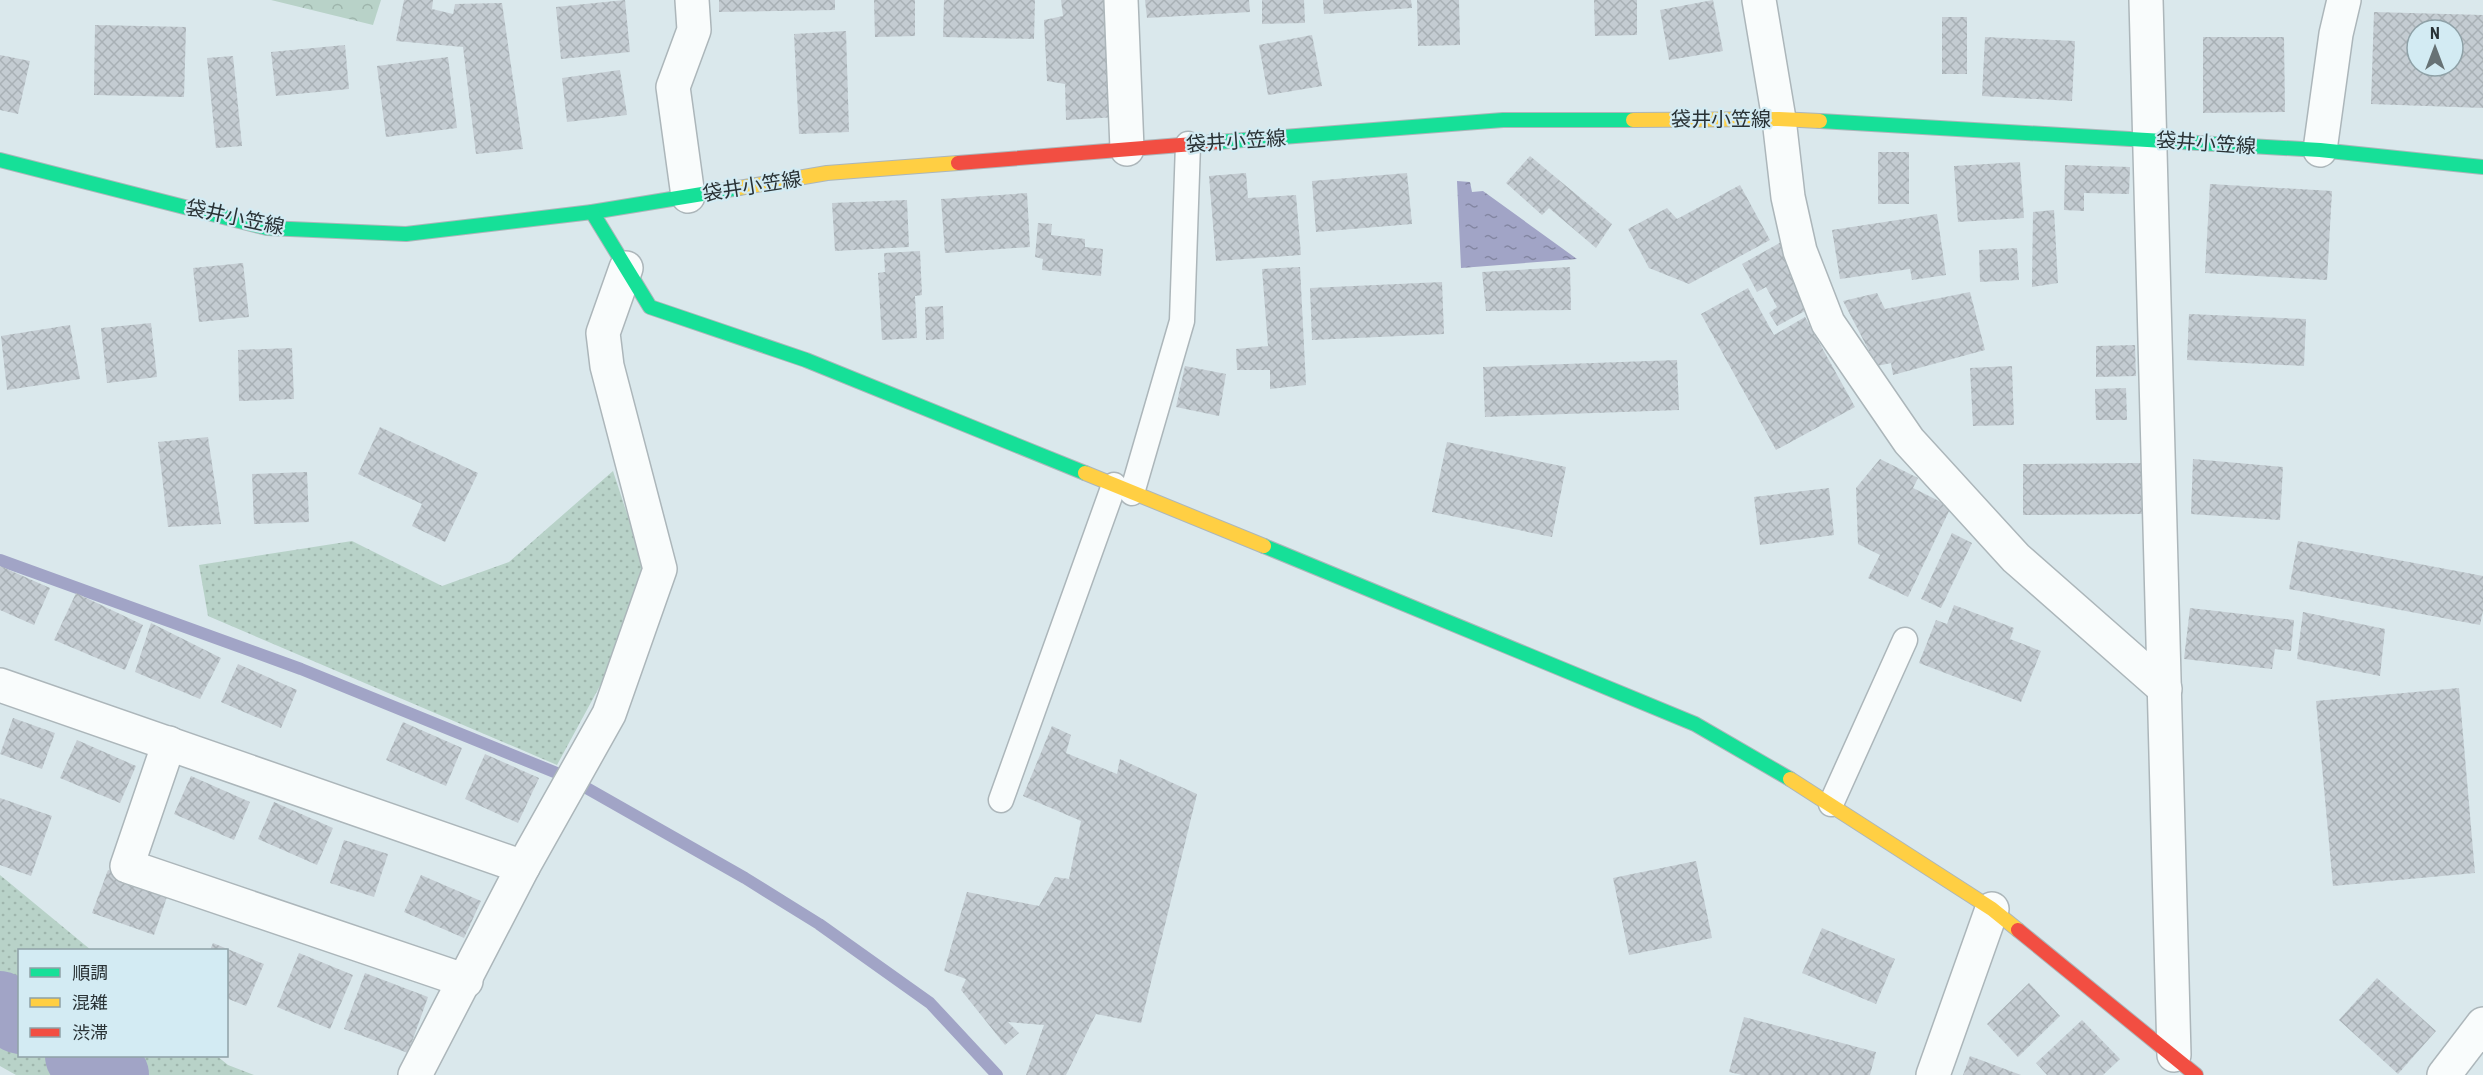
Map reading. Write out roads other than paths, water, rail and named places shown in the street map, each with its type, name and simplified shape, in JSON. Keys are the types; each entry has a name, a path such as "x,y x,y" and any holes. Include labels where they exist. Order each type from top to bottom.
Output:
{"main road":[{"name":"袋井小笠線","path":"0,160 267,228 406,234 592,212 827,173 1503,120 1779,119 2320,150 2483,166"},
{"path":"592,212 650,308 806,360 1695,724 1831,804 1992,909 2185,1065"}],"street":[{"path":"688,196 673,87 694,30 692,0"},
{"path":"1121,0 1127,149"},
{"path":"1759,0 1779,119 1788,196 1800,251 1828,323 1909,441 2016,558 2165,689"},
{"path":"2146,0 2165,689 2185,1065"},
{"path":"2320,150 2336,34 2344,0"},
{"path":"415,1075 466,981 523,867 609,714 660,569 607,366 604,344 603,333 626,268"},
{"path":"0,685 523,867"},
{"path":"169,743 127,866 466,981"},
{"path":"1933,1075 1992,909"},
{"path":"2444,1075 2483,1024"}],"lane":[{"path":"1001,800 1123,489 1182,321 1188,144"},
{"path":"1831,804 1905,640"}],"water":[{"path":"1457,181 1470,182 1472,192 1483,191 1577,259 1461,268"}],"waterway":[{"path":"0,560 301,669 569,778 745,878 819,924 930,1003 997,1075"},
{"path":"0,1007 18,1017"},
{"path":"83,1057 113,1075"}]}
